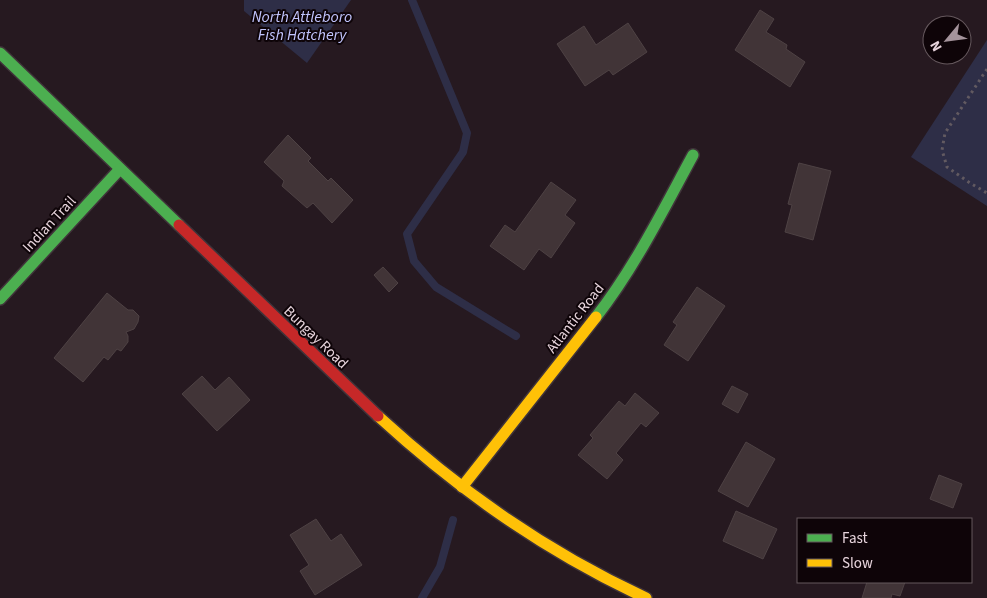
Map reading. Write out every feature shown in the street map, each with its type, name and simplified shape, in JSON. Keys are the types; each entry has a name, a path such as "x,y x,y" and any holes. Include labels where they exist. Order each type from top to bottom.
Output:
{"street":[{"name":"Bungay Road","path":"0,53 334,375 398,434 462,487 532,537 584,567 646,598"},
{"name":"Atlantic Road","path":"462,487 619,285 693,155"},
{"name":"Indian Trail","path":"0,299 120,169"}],"path":[{"path":"987,69 945,132 942,150 947,167 987,193"}],"water":[{"name":"North Attleboro Fish Hatchery","path":"244,0 351,0 307,63 244,11"},
{"path":"987,40 987,206 911,157"}],"building":[{"path":"760,10 774,19 766,32 787,45 786,49 805,62 790,87 735,50"},
{"path":"628,23 647,52 613,75 609,70 585,86 557,44 584,26 596,45"},
{"path":"288,135 311,158 308,161 328,181 331,178 353,200 332,223 313,203 307,208 282,186 284,181 264,162"},
{"path":"799,163 831,171 813,240 785,232 792,205 788,204"},
{"path":"551,182 576,200 565,215 575,223 551,258 539,249 524,270 490,246 505,225 515,232"},
{"path":"383,267 398,283 389,292 374,275"},
{"path":"697,287 725,306 688,361 664,345 677,325 673,322"},
{"path":"107,293 128,310 133,310 139,316 138,322 134,329 126,332 128,342 121,351 117,349 108,360 104,357 83,382 54,358"},
{"path":"202,376 215,390 229,377 250,400 217,431 182,394"},
{"path":"732,386 748,394 738,413 722,404"},
{"path":"635,393 659,413 646,427 641,423 616,453 623,460 607,479 578,455 593,438 590,435 619,401 625,406"},
{"path":"746,442 775,459 748,507 718,491"},
{"path":"939,475 962,484 953,508 930,499"},
{"path":"736,511 777,529 763,559 723,541"},
{"path":"316,519 331,541 341,534 362,565 315,595 300,571 309,565 290,535"},
{"path":"867,583 905,583 900,596 892,594 891,598 862,598"}],"waterway":[{"path":"412,0 467,133 463,152 407,234 414,261 436,287 516,336"},
{"path":"422,598 440,567 453,520"}],"traffic: fast":[{"path":"0,53 179,225"},
{"path":"596,317 636,258 693,155"},
{"path":"0,299 120,169"}],"traffic: slow":[{"path":"462,487 596,317"},
{"path":"378,416 440,469 505,518 573,560 646,598"}],"traffic: jam":[{"path":"179,225 378,416"}]}
